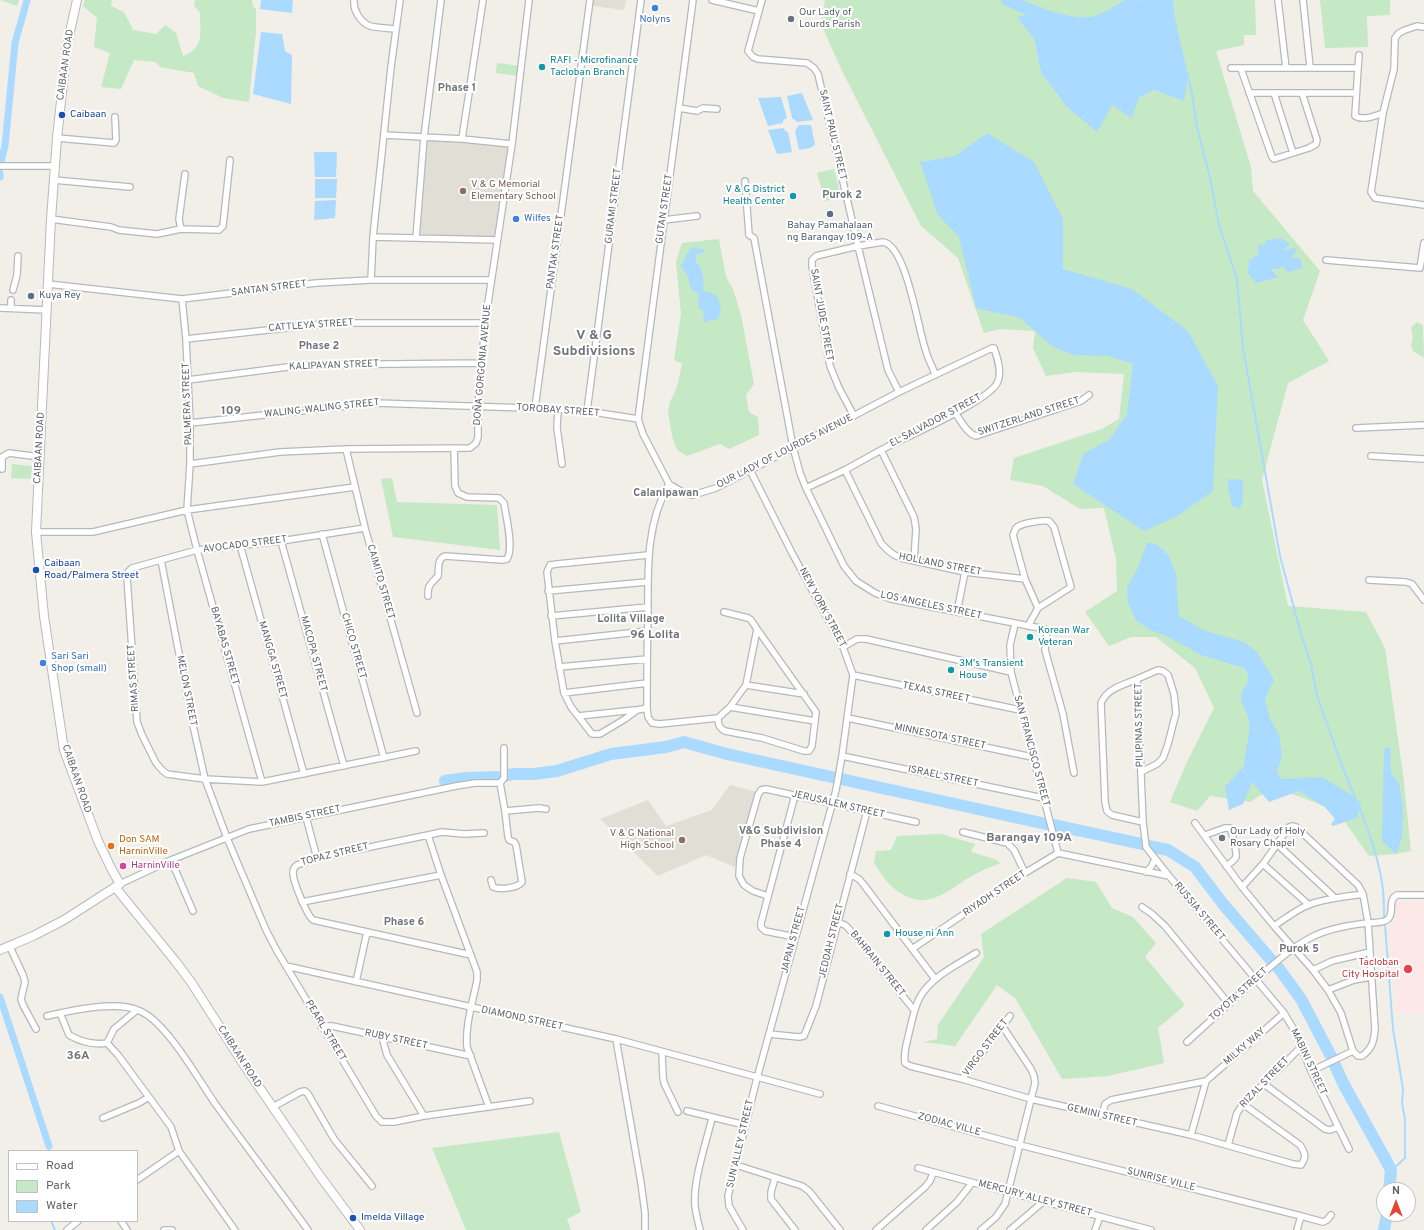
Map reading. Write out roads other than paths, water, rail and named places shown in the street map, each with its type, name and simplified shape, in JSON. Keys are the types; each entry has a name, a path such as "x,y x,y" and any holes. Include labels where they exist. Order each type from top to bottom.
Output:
{"street":[{"name":"CAIBAAN ROAD","path":"77,0 67,45 50,218 36,532 44,616 64,750 98,840 112,870 117,885 191,982 320,1176 360,1230"},
{"path":"354,0 355,9 364,22 371,26 396,29"},
{"path":"371,280 373,237 400,0"},
{"path":"416,238 424,137 441,0"},
{"path":"462,139 483,0"},
{"name":"DOÑA GORGONIA AVENUE","path":"190,464 280,452 346,449 470,448 476,443 478,437 478,407 485,323 512,144 529,0"},
{"name":"PANTAK STREET","path":"535,408 590,0"},
{"name":"GURAMI STREET","path":"587,411 641,0"},
{"name":"GUTAN STREET","path":"638,419 693,0"},
{"path":"712,0 759,11"},
{"name":"SAINT PAUL STREET","path":"762,0 748,51 753,58 807,63 814,68 818,74 888,370 899,392"},
{"path":"1278,0 1286,68"},
{"path":"1303,0 1310,68"},
{"path":"1424,27 1417,26 1405,30 1399,33 1395,38 1394,65 1383,113 1371,192 1375,198 1424,205"},
{"path":"1359,55 1356,117 1366,118 1383,113"},
{"path":"1231,68 1358,68"},
{"path":"1241,68 1272,157 1277,159 1315,145 1316,142 1302,93"},
{"path":"1249,93 1356,93"},
{"path":"1274,93 1293,153"},
{"path":"679,108 697,111 703,108 717,109"},
{"path":"57,138 114,143 116,140 115,117"},
{"path":"384,135 462,139 512,144"},
{"path":"50,218 111,227 119,230 157,234 181,228 219,230 223,226 230,160"},
{"path":"0,166 55,166"},
{"path":"181,228 179,219 185,174"},
{"path":"54,180 130,187"},
{"name":"LOS ANGELES STREET","path":"745,181 750,235 754,238 793,447 806,488 844,566 856,581 874,593 891,599 1045,629 1047,631 1045,650 1063,714 1074,773"},
{"path":"664,220 697,216"},
{"path":"373,237 497,240"},
{"name":"SAINT JUDE STREET","path":"854,416 839,388 830,366 812,262 816,256 858,246 888,242 898,254 909,284 925,349 935,374"},
{"path":"1326,260 1422,269 1424,243"},
{"path":"13,290 17,275 18,256"},
{"name":"SANTAN STREET","path":"48,284 182,299 316,283 371,280 491,280"},
{"name":"PALMERA STREET","path":"182,299 186,339 190,423 190,464 187,510"},
{"path":"11,300 11,308"},
{"path":"0,308 47,310"},
{"name":"CATTLEYA STREET","path":"186,339 332,323 485,323"},
{"name":"OUR LADY OF LOURDES AVENUE","path":"669,484 684,493 696,495 716,488 899,392 935,374 994,348"},
{"name":"EL SALVADOR STREET","path":"806,488 845,470 983,397 996,386 999,376 994,348"},
{"name":"KALIPAYAN STREET","path":"188,380 303,365 481,364"},
{"name":"SWITZERLAND STREET","path":"955,412 968,431 972,435 976,436 1081,401 1089,395"},
{"name":"WALING-WALING STREET","path":"190,423 375,403 478,407"},
{"name":"TOROBAY STREET","path":"478,407 587,411 638,419"},
{"path":"558,409 558,428 562,464"},
{"path":"638,419 643,434 669,484 662,498 655,520 648,555 647,708 648,717 652,723 660,724 718,718 730,707 746,685 757,629"},
{"path":"1356,428 1424,425"},
{"path":"428,596 429,584 438,576 439,560 441,557 502,560 507,559 509,555 510,546 502,501 499,498 466,497 458,493 455,486 454,448"},
{"name":"CAIMITO STREET","path":"346,449 365,528 417,714"},
{"path":"881,450 914,517 916,529 914,561"},
{"path":"2,469 2,457 9,453 40,457"},
{"path":"1371,456 1424,459"},
{"name":"NEW YORK STREET","path":"750,470 792,553 843,647 853,675 839,778 832,804"},
{"name":"HOLLAND STREET","path":"845,470 881,543 894,556 965,572 1025,579"},
{"path":"36,532 93,532 187,510 355,487"},
{"name":"BAYABAS STREET","path":"187,510 262,782"},
{"path":"1028,626 1038,608 1071,587 1054,527 1049,521 1043,520 1020,525 1015,529 1013,534 1025,579 1038,608"},
{"name":"AVOCADO STREET","path":"128,572 132,568 197,550 281,541 365,528"},
{"name":"CHICO STREET","path":"322,534 384,758"},
{"name":"MACOPA STREET","path":"281,541 344,766"},
{"name":"MANGGA STREET","path":"240,545 304,774"},
{"path":"637,710 600,734 595,735 592,734 568,703 564,693 554,641 547,572 550,565 648,555"},
{"name":"MELON STREET","path":"161,560 192,721 205,779 227,838"},
{"name":"RIMAS STREET","path":"128,572 127,578 137,722 156,763 162,770 168,774 205,779"},
{"path":"957,612 965,572"},
{"path":"1369,580 1406,582 1412,584 1424,600"},
{"path":"548,591 647,582"},
{"path":"551,616 648,607"},
{"path":"718,718 718,723 721,729 725,731 769,740 804,751 809,751 812,746 816,712 752,620 724,612"},
{"name":"SAN FRANCISCO STREET","path":"1015,624 1010,645 1011,672 1058,853"},
{"path":"554,641 648,631"},
{"path":"843,647 857,639 866,639 1011,672"},
{"path":"559,667 647,659"},
{"name":"PILIPINAS STREET","path":"1141,772 1157,764 1163,758 1176,713 1174,694 1168,675 1163,671 1158,670 1137,680 1142,822 1146,847 1169,876"},
{"name":"TEXAS STREET","path":"853,675 1020,710"},
{"path":"1137,680 1109,691 1101,703 1105,802 1107,810 1112,815 1142,822"},
{"path":"564,693 647,683"},
{"path":"746,685 804,694"},
{"path":"730,707 815,721"},
{"path":"578,716 647,708"},
{"name":"MINNESOTA STREET","path":"848,718 1032,756"},
{"path":"492,880 493,887 497,888 518,886 522,882 516,845 514,842 509,840 508,837 500,783 504,778 504,748"},
{"path":"205,779 262,782 416,751"},
{"name":"ISRAEL STREET","path":"842,756 1043,798"},
{"name":"TAMBIS STREET","path":"117,885 171,860 248,829 456,786 475,783 500,783"},
{"name":"JERUSALEM STREET","path":"768,896 753,891 744,885 739,876 740,858 758,795 761,790 766,789 916,822"},
{"path":"795,795 761,920 761,927 765,931 795,937"},
{"name":"JAPAN STREET","path":"757,1078 832,804"},
{"path":"505,811 539,808 546,809"},
{"name":"JEDDAH STREET","path":"769,1034 799,1037 804,1036 816,1006 867,811"},
{"path":"306,817 317,858"},
{"path":"1195,823 1242,887 1313,970 1328,990 1340,1013 1353,1051 1358,1056 1362,1056 1371,1049 1374,1041 1375,1029 1368,922 1363,894 1358,885 1296,827 1292,826 1289,827 1262,864 1242,887"},
{"path":"1205,835 1225,828 1230,828 1236,856 1234,860 1226,866"},
{"name":"TOPAZ STREET","path":"471,955 313,920 309,917 302,902 293,875 294,868 297,865 317,858 442,832 464,834 484,833"},
{"path":"963,832 1007,843 1017,854 1025,873"},
{"path":"428,835 441,875 477,972 477,980 466,1038 467,1047 489,1107"},
{"name":"PEARL STREET","path":"227,838 266,930 321,1026 376,1116 382,1122 394,1122 424,1116 530,1101"},
{"path":"1277,844 1335,898"},
{"name":"RUSSIA STREET","path":"1058,853 1169,876 1256,980"},
{"name":"RIYADH STREET","path":"912,949 1025,873 1058,853"},
{"path":"1146,872 1152,867 1155,859"},
{"path":"171,860 192,911"},
{"path":"1262,864 1308,905"},
{"path":"850,874 864,885 935,979"},
{"path":"302,902 441,875"},
{"path":"0,950 33,936 64,920 117,885"},
{"path":"1274,926 1308,905 1335,898 1363,894"},
{"name":"TOYOTA STREET","path":"1187,1042 1277,960 1313,936 1326,931 1368,922 1382,922 1390,917 1392,900 1397,895 1424,895"},
{"path":"1142,907 1165,926 1229,1004"},
{"name":"BAHRAIN STREET","path":"837,922 845,925 850,930 914,1010"},
{"path":"356,982 367,932"},
{"path":"9,946 25,982 21,999 36,1029"},
{"path":"1313,970 1332,961 1370,952"},
{"path":"914,1010 920,997 935,979 976,953"},
{"name":"DIAMOND STREET","path":"286,966 616,1039 820,1094"},
{"path":"1328,990 1354,980 1371,977"},
{"name":"MABINI STREET","path":"1256,980 1284,1013 1294,1030 1311,1071 1349,1149"},
{"path":"47,1016 97,1007 121,1006 137,1010 156,1021 168,1035 308,1230"},
{"path":"108,1043 114,1029 137,1010"},
{"name":"GEMINI STREET","path":"914,1010 904,1058 905,1063 910,1066 1031,1099 1191,1135 1301,1165 1305,1160 1305,1152 1300,1145 1243,1104"},
{"path":"60,1013 69,1035 97,1045 108,1043"},
{"name":"MILKY WAY","path":"1206,1081 1284,1013"},
{"name":"VIRGO STREET","path":"962,1079 1010,1016"},
{"name":"RUBY STREET","path":"321,1026 332,1026 471,1056"},
{"path":"981,1230 996,1217 1005,1204 1035,1084 1031,1069 1003,1027"},
{"path":"382,1037 387,1055 424,1116"},
{"path":"616,1039 641,1183 645,1213 645,1230"},
{"path":"108,1043 171,1127 180,1151 235,1230"},
{"name":"RIZAL STREET","path":"1228,1145 1237,1112 1243,1104 1301,1047"},
{"path":"1311,1071 1353,1051"},
{"path":"662,1052 664,1084 678,1112"},
{"name":"SUN ALLEY STREET","path":"743,1230 729,1206 728,1196 757,1078"},
{"path":"1102,1116 1105,1104 1111,1100 1206,1081 1191,1135"},
{"path":"1264,1084 1325,1129 1330,1130 1338,1127"},
{"path":"273,1107 300,1092 305,1091 334,1139 372,1186"},
{"path":"103,1118 139,1103 149,1097"},
{"name":"ZODIAC VILLE","path":"878,1106 1020,1145"},
{"path":"687,1111 745,1125"},
{"path":"700,1230 696,1217 696,1184 712,1118"},
{"name":"SUNRISE VILLE","path":"1020,1145 1323,1222 1332,1215"},
{"path":"138,1179 180,1151"},
{"path":"736,1165 802,1186 808,1191 840,1230"},
{"name":"MERCURY ALLEY STREET","path":"918,1168 1100,1216 1133,1228 1151,1230"},
{"path":"876,1230 925,1187 930,1181 933,1173"},
{"path":"774,1178 771,1198 795,1230"},
{"path":"926,1230 957,1202 972,1183"},
{"path":"1010,1230 1044,1201"},
{"path":"1095,1230 1100,1216"},
{"path":"1297,1230 1301,1216"},
{"path":"68,1230 77,1222"},
{"path":"164,1230 172,1230"}],"water":[{"path":"261,0 293,0 292,13 260,9"},
{"path":"1143,0 1173,0 1175,18 1188,76 1184,101 1154,90 1139,98 1131,118 1112,105 1097,132 1066,106 1041,73 1034,39 1017,17 1040,12 1091,27 1125,14"},
{"path":"261,32 282,34 285,51 292,55 291,104 253,94"},
{"path":"802,93 813,120 797,122 792,118 787,96"},
{"path":"781,97 787,118 783,120 783,123 768,126 758,98"},
{"path":"799,125 811,125 815,145 810,148 799,150 795,131"},
{"path":"784,128 785,131 788,132 792,152 777,154 768,130"},
{"path":"987,133 1034,162 1063,219 1063,269 1132,289 1188,331 1218,386 1213,491 1176,517 1144,531 1073,484 1083,454 1110,439 1127,414 1133,364 1109,356 1074,355 1053,347 1020,318 976,308 959,237 938,215 920,162 955,156"},
{"path":"314,152 337,152 336,177 315,177"},
{"path":"315,179 337,179 336,198 315,198"},
{"path":"336,200 335,218 314,220 315,201"},
{"path":"1281,238 1290,244 1283,250 1294,248 1297,250 1291,258 1300,258 1303,268 1288,272 1283,266 1279,269 1272,269 1278,277 1256,283 1248,273 1249,260 1258,254 1259,243 1264,246 1267,240"},
{"path":"693,247 705,250 704,253 696,254 696,262 701,268 703,275 703,291 710,292 715,295 720,304 720,314 716,320 710,320 704,323 704,312 698,307 699,294 691,289 688,277 680,265 684,262 685,256"},
{"path":"1228,479 1243,480 1243,500 1240,509 1232,506 1228,488"},
{"path":"1147,543 1156,544 1168,554 1177,576 1179,616 1203,630 1244,642 1257,652 1274,680 1265,699 1270,719 1279,735 1282,755 1277,772 1282,779 1322,777 1347,792 1361,803 1357,818 1333,826 1331,824 1335,819 1325,807 1299,791 1269,802 1252,782 1243,804 1229,810 1225,787 1244,766 1248,738 1249,720 1241,697 1243,689 1248,681 1247,673 1244,668 1201,655 1167,636 1150,630 1136,620 1128,602 1127,587 1138,568"},
{"path":"1390,747 1391,773 1399,783 1403,808 1402,838 1396,854 1382,841 1384,749"}],"waterway":[{"path":"1,161 5,146 15,43 27,0"},
{"path":"1007,0 1058,20 1079,23 1089,23 1101,20 1136,0"},
{"path":"1187,73 1192,93 1197,127 1210,178 1219,224 1237,280 1243,348 1280,556 1301,634 1311,664 1317,695 1339,758 1356,800"},
{"path":"445,781 557,771 611,754 666,747 684,742 727,754 1046,824"},
{"path":"1359,806 1376,854 1383,891 1384,917"},
{"path":"1054,825 1142,844"},
{"path":"1148,846 1168,850 1195,867 1223,904 1272,961"},
{"path":"1385,925 1393,1029 1403,1089 1402,1103 1405,1119 1405,1158 1391,1171"},
{"path":"1277,966 1301,999 1332,1058"},
{"path":"0,997 49,1146"},
{"path":"1334,1063 1343,1083 1388,1164 1391,1171 1390,1182"},
{"path":"51,1222 55,1230"},
{"path":"1384,1230 1386,1222"}],"place":[{"name":"Nolyns","path":"655,8"},
{"name":"Our Lady of Lourds Parish","path":"791,19"},
{"name":"RAFI - Microfinance Tacloban Branch","path":"542,67"},
{"name":"Caibaan","path":"62,115"},
{"name":"V & G Memorial Elementary School","path":"463,191"},
{"name":"V & G District Health Center","path":"793,196"},
{"name":"Bahay Pamahalaan ng Barangay 109-A","path":"830,214"},
{"name":"Wilfes","path":"516,219"},
{"name":"Kuya Rey","path":"31,296"},
{"name":"Caibaan Road/Palmera Street","path":"36,570"},
{"name":"Korean War Veteran","path":"1030,637"},
{"name":"Sari Sari Shop (small)","path":"43,663"},
{"name":"3M's Transient House","path":"951,670"},
{"name":"Our Lady of Holy Rosary Chapel","path":"1222,838"},
{"name":"V & G National High School","path":"682,840"},
{"name":"Don SAM HarninVille","path":"111,846"},
{"name":"HarninVille","path":"123,866"},
{"name":"House ni Ann","path":"887,934"},
{"name":"Tacloban City Hospital","path":"1408,969"},
{"name":"Imelda Village","path":"353,1218"}],"district":[{"name":"Phase 1","path":"457,89"},
{"name":"Purok 2","path":"842,196"},
{"name":"V & G Subdivisions","path":"594,344"},
{"name":"Phase 2","path":"319,347"},
{"name":"109","path":"231,412"},
{"name":"Calanipawan","path":"666,494"},
{"name":"Lolita Village","path":"631,620"},
{"name":"96 Lolita","path":"655,636"},
{"name":"V&G Subdivision Phase 4","path":"781,838"},
{"name":"Barangay 109A","path":"1029,839"},
{"name":"Phase 6","path":"404,923"},
{"name":"Purok 5","path":"1299,950"},
{"name":"36A","path":"78,1057"}]}
